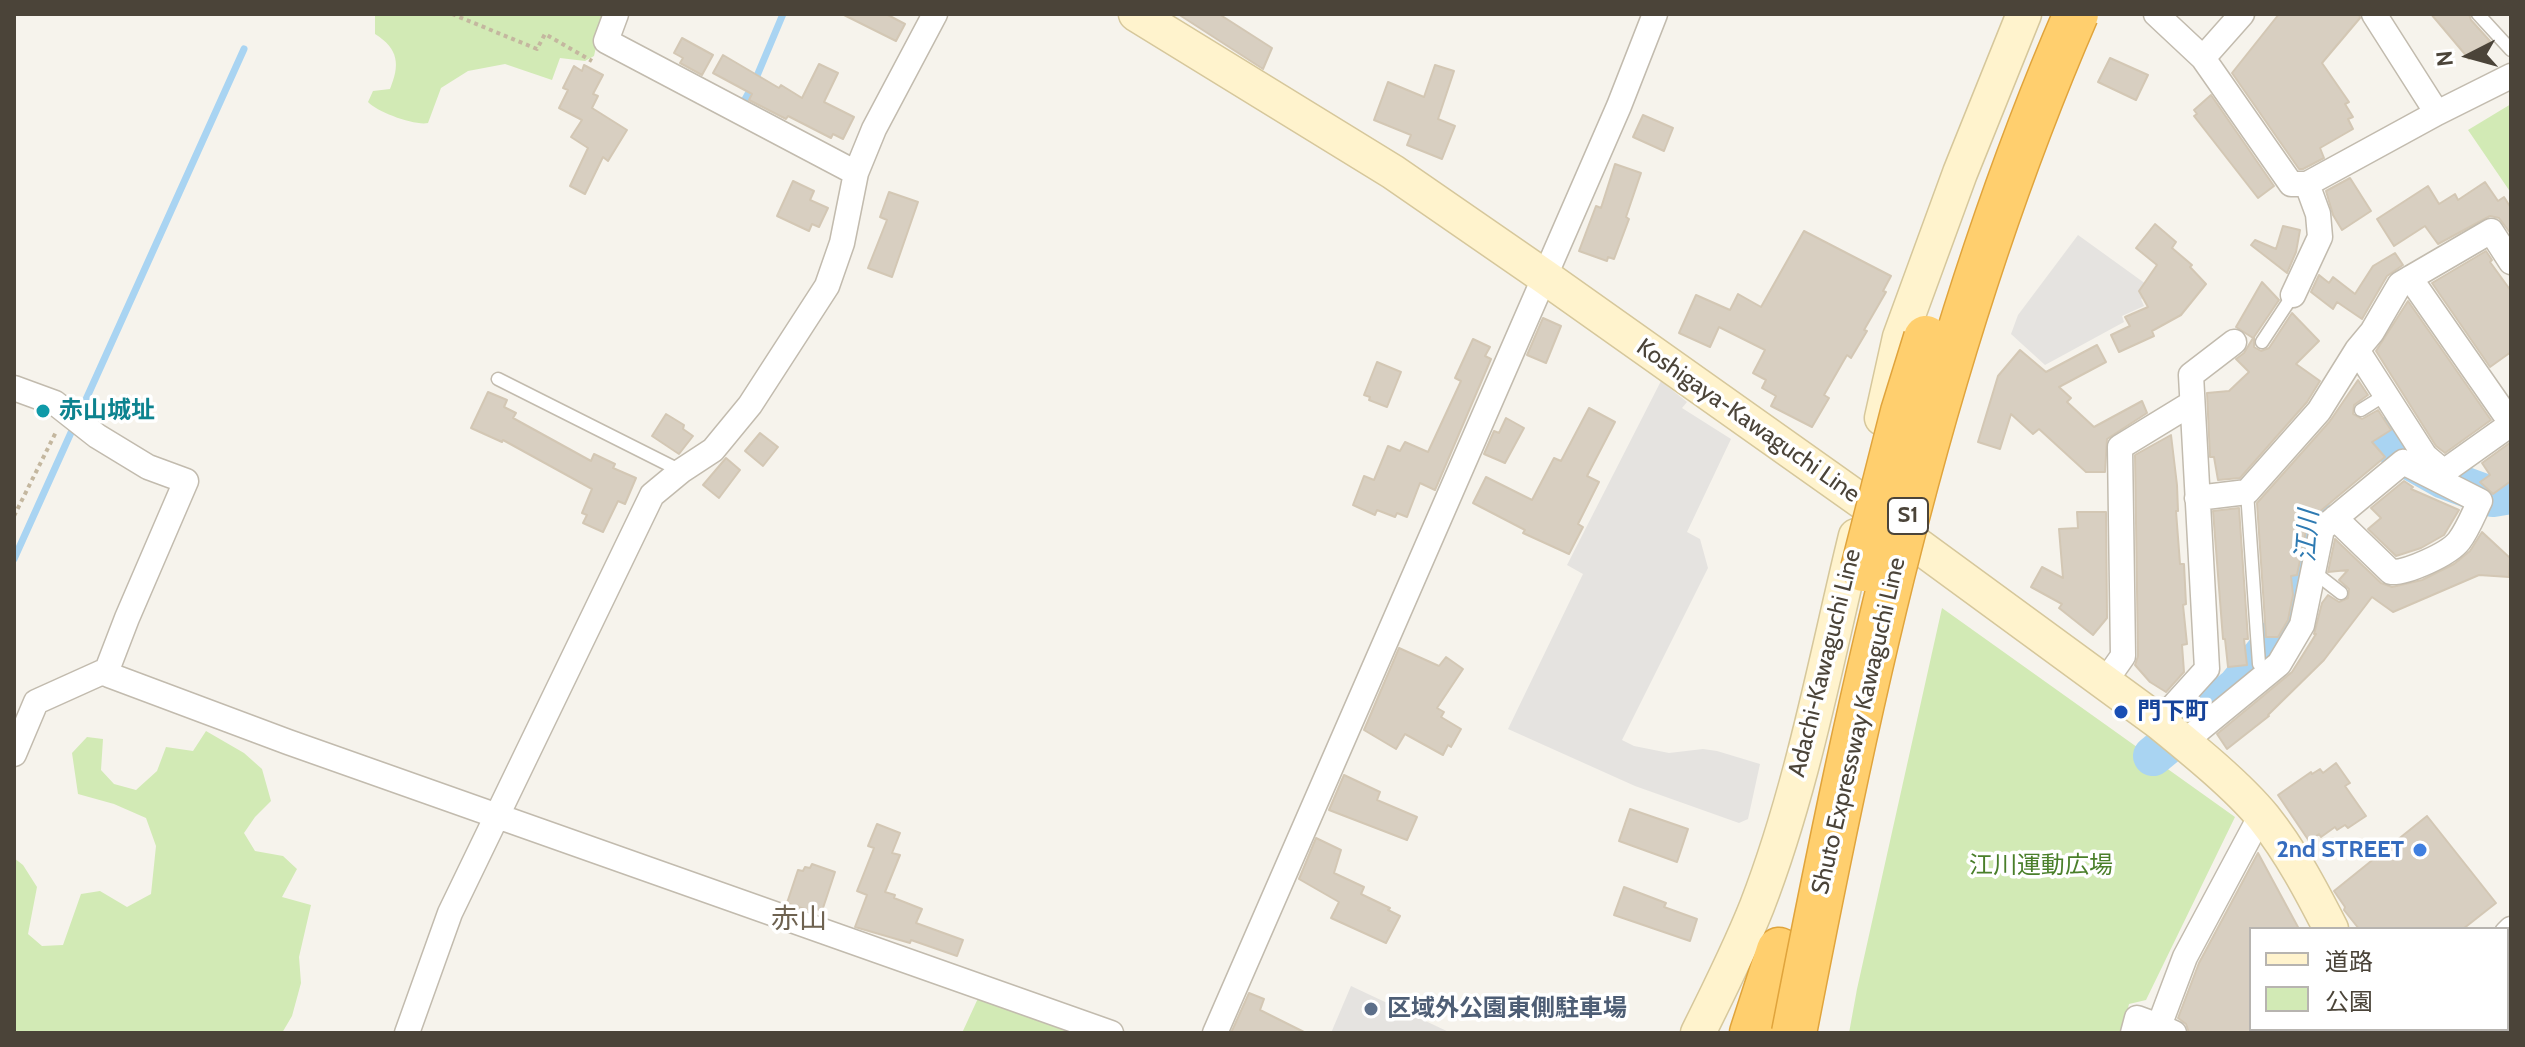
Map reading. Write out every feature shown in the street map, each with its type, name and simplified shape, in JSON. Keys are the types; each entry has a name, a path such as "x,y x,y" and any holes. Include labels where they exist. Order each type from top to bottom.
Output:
{"highway":[{"name":"Shuto Expressway Kawaguchi Line","path":"1764,1033 1779,950 1869,544 1903,412 1952,254 2021,66 2044,14"},
{"name":"Shuto Expressway Kawaguchi Line","path":"1794,1033 1841,793 1885,605 1954,343 1981,257 2032,116 2076,14"},
{"path":"1752,1033 1779,950"}],"main road":[{"name":"Koshigaya-Kawaguchi Line","path":"1136,14 1393,172 1545,277 1864,503 2172,732 2261,815 2297,865 2330,927"},
{"name":"Adachi-Kawaguchi Line","path":"1698,1033 1757,904 1799,775 1900,337 1960,173 2024,14"},
{"path":"1814,1033 1855,824 1952,420 1992,284 2051,115 2097,14"}],"street":[{"path":"616,14 606,41 856,173"},
{"path":"407,1033 450,913 652,495 713,450 750,405 827,286 842,243 856,173 874,129 935,14"},
{"path":"1215,1033 1619,106 1655,14"},
{"path":"2156,14 2203,58 2291,184 2307,184 2511,76"},
{"path":"2203,58 2242,14"},
{"path":"2374,14 2437,113"},
{"path":"2293,295 2320,237 2318,214 2307,184"},
{"path":"2197,498 2247,492 2319,411 2400,284 2491,231 2511,262"},
{"path":"2410,278 2511,423 2440,475"},
{"path":"2172,732 2207,669 2191,375 2234,342"},
{"path":"2357,350 2440,475"},
{"path":"14,388 55,403 97,436 148,467 186,481 107,670 36,702 14,754"},
{"path":"2104,683 2123,656 2120,447 2192,403"},
{"path":"2172,732 2268,675 2279,664 2302,625 2322,529 2335,518 2403,462 2440,475 2480,501 2458,543 2401,573 2391,572 2335,518"},
{"path":"107,670 109,675 198,708 1111,1033"},
{"path":"2133,1033 2137,1018 2167,1029 2185,957 2261,815"}],"lane":[{"path":"2478,14 2511,50"},
{"path":"2262,342 2293,295"},
{"path":"498,379 681,471"},
{"path":"2361,410 2385,395"},
{"path":"2247,492 2259,664 2268,675"},
{"path":"2314,572 2341,593"}],"path":[{"path":"452,14 537,49 545,34 594,62 606,41"},
{"path":"14,516 66,411"}],"green space":[{"path":"375,14 617,14 600,29 594,56 585,61 560,58 552,80 505,64 468,71 441,88 428,123 422,123 388,114 368,102 373,91 390,89 396,65 389,46 375,34"},
{"path":"2511,104 2511,193 2468,130"},
{"name":"江川運動広場","path":"1942,608 2235,817 2146,1000 2129,1004 2122,1033 1849,1033"},
{"path":"206,731 244,753 262,769 271,801 244,833 255,851 283,856 297,869 282,897 311,905 299,957 301,983 292,1016 282,1033 14,1033 14,858 23,865 37,887 28,934 42,946 63,945 81,894 100,891 127,907 151,894 156,846 146,818 114,804 78,794 72,753 87,737 103,739 101,770 114,784 136,790 157,771 166,747 193,751"},
{"path":"980,994 1088,1033 962,1033"}],"shaded area":[{"path":"2078,235 2157,292 2141,299 2144,306 2122,316 2124,322 2045,365 2011,334 2018,315"},
{"path":"1661,381 1687,402 1682,408 1731,439 1687,532 1700,539 1708,568 1622,740 1634,746 1669,753 1703,749 1717,751 1760,764 1748,819 1739,823 1635,786 1508,729 1583,574 1567,565"},
{"name":"区域外公園東側駐車場","path":"1351,986 1451,1033 1331,1033"}],"building":[{"path":"842,14 886,14 905,24 896,41"},
{"path":"1178,14 1219,14 1272,48 1263,69"},
{"path":"2279,14 2359,14 2360,18 2322,63 2349,102 2345,104 2353,117 2348,119 2353,129 2320,148 2324,158 2303,169 2299,169 2232,73"},
{"path":"2431,14 2469,14 2490,41 2469,59"},
{"path":"682,38 713,55 702,75 680,63 683,58 674,53"},
{"path":"723,55 802,98 819,64 838,73 824,102 854,117 843,139 833,134 831,138 749,100 752,94 713,73"},
{"path":"2110,58 2148,75 2136,100 2098,82"},
{"path":"584,65 603,75 593,94 598,96 592,108 627,130 608,161 603,157 585,194 570,186 588,148 571,137 582,120 559,108 568,90 563,88 574,66 582,71"},
{"path":"1435,65 1454,71 1438,119 1455,126 1442,159 1407,145 1411,135 1374,120 1388,82 1424,97"},
{"path":"2211,95 2274,186 2258,198 2194,116 2197,114 2194,110"},
{"path":"1643,115 1673,128 1664,151 1633,137"},
{"path":"1615,164 1641,173 1614,259 1608,257 1607,261 1579,251 1596,206 1601,208"},
{"path":"2350,178 2371,211 2342,230 2333,215 2326,191"},
{"path":"793,181 814,191 810,200 828,208 819,227 812,224 809,231 777,216"},
{"path":"2485,182 2498,201 2504,197 2511,208 2511,234 2499,218 2490,216 2438,244 2425,226 2394,246 2377,219 2428,186 2439,204 2455,194 2458,200"},
{"path":"889,192 918,202 892,277 868,268 887,220 880,217"},
{"path":"2155,224 2176,242 2172,248 2192,265 2190,267 2206,284 2181,315 2152,331 2154,336 2119,352 2111,335 2130,326 2125,317 2148,307 2139,291 2157,265 2136,248"},
{"path":"2283,226 2300,230 2296,252 2287,273 2251,245 2255,240 2276,249"},
{"path":"1804,231 1891,276 1883,291 1886,292 1864,330 1867,331 1851,358 1847,355 1824,395 1829,398 1812,427 1771,406 1776,396 1762,388 1766,380 1753,373 1765,350 1719,327 1710,347 1679,333 1696,295 1730,310 1738,294 1761,307"},
{"path":"2486,251 2492,260 2490,262 2511,291 2511,352 2490,367 2432,283"},
{"path":"2395,253 2403,265 2387,276 2362,319 2337,302 2333,309 2311,292 2319,275 2329,283 2333,277 2355,294 2373,266"},
{"path":"2262,282 2279,300 2254,337 2254,347 2261,351 2269,348 2292,313 2319,341 2296,364 2320,381 2307,402 2240,478 2218,480 2214,457 2210,457 2207,393 2229,391 2249,372 2236,359 2244,353 2253,338 2236,327"},
{"path":"2408,301 2491,420 2445,453 2436,446 2376,351"},
{"path":"1543,318 1561,326 1546,363 1527,355"},
{"path":"1473,339 1490,347 1485,356 1491,359 1435,490 1420,483 1407,517 1397,513 1395,517 1377,510 1375,515 1353,505 1364,476 1374,480 1388,446 1400,451 1405,442 1428,452 1461,381 1455,378"},
{"path":"2097,345 2106,362 2059,387 2071,398 2067,402 2094,427 2142,401 2147,413 2107,439 2105,472 2086,472 2039,429 2033,434 2011,414 2000,449 1978,442 1998,376 2020,350 2046,372"},
{"path":"1377,362 1401,372 1387,407 1364,395"},
{"path":"2358,380 2368,395 2354,405 2353,414 2362,419 2378,410 2391,430 2372,442 2385,457 2312,518 2307,526 2297,575 2291,576 2293,595 2288,620 2278,637 2266,637 2257,503 2330,421"},
{"path":"488,392 507,400 504,407 516,413 513,418 591,461 594,454 615,464 613,468 636,478 625,504 618,501 603,532 583,523 587,515 582,513 592,489 503,440 471,428"},
{"path":"1589,408 1615,422 1587,476 1599,482 1578,524 1583,527 1569,554 1523,533 1525,530 1473,503 1486,477 1532,500 1554,458 1561,461"},
{"path":"666,414 684,425 683,429 693,436 679,454 652,436"},
{"path":"1506,418 1524,428 1505,463 1484,454 1494,431 1499,433"},
{"path":"760,433 778,447 763,466 745,451"},
{"path":"2171,435 2177,485 2180,564 2184,564 2186,604 2183,605 2187,644 2182,645 2184,672 2166,692 2150,682 2135,665 2138,656 2135,455"},
{"path":"2511,442 2511,481 2493,494 2480,482 2490,475 2482,463"},
{"path":"726,458 740,470 719,498 703,485"},
{"path":"2404,481 2413,487 2411,489 2459,510 2444,535 2421,548 2396,556 2368,529 2381,518 2371,508"},
{"path":"2239,508 2247,665 2228,667 2213,511"},
{"path":"2077,512 2106,512 2107,618 2093,635 2059,608 2062,604 2031,587 2042,567 2063,578 2059,529 2078,528"},
{"path":"2482,532 2510,558 2509,577 2479,575 2393,612 2372,597 2324,660 2269,716 2227,749 2217,734 2292,672 2316,634 2322,603 2328,595 2339,602 2348,598 2349,589 2339,580 2348,570 2328,572 2335,539 2381,583 2392,587 2422,580 2454,564 2470,551"},
{"path":"1399,648 1439,666 1446,657 1463,669 1437,708 1444,712 1441,717 1461,729 1443,755 1405,734 1396,749 1364,730"},
{"path":"2336,763 2350,783 2345,786 2366,816 2348,828 2345,825 2337,830 2335,827 2309,841 2278,795 2311,772 2320,769 2323,773"},
{"path":"1344,775 1380,792 1377,800 1417,817 1407,840 1329,810"},
{"path":"1630,809 1688,829 1677,862 1619,841"},
{"name":"2nd STREET","path":"2427,816 2496,903 2466,927 2357,927 2334,891"},
{"path":"877,824 900,833 892,853 900,855 885,892 922,909 916,923 963,940 957,956 911,940 910,943 855,927 867,895 857,891 874,848 868,846"},
{"path":"1316,838 1341,850 1334,873 1364,887 1361,894 1400,916 1386,943 1331,918 1339,902 1299,879"},
{"path":"2258,853 2298,927 2249,927 2251,1033 2189,1033 2186,1024 2178,1018 2199,963"},
{"path":"812,864 835,872 822,911 811,907 810,911 787,903 798,870 810,868"},
{"path":"1624,887 1697,919 1690,941 1614,915"},
{"path":"1249,993 1264,999 1260,1010 1306,1033 1231,1033"}],"waterway":[{"path":"743,103 783,14"},
{"path":"14,559 244,49"},
{"name":"江川","path":"2153,756 2237,687 2291,621 2307,567 2310,493 2338,462 2381,437 2405,457 2444,479 2493,497 2511,494"}],"place":[{"name":"赤山城址","path":"43,411"},
{"name":"門下町","path":"2121,712"},
{"name":"2nd STREET","path":"2420,850"},
{"name":"区域外公園東側駐車場","path":"1371,1009"}],"district":[{"name":"赤山","path":"799,920"}]}
